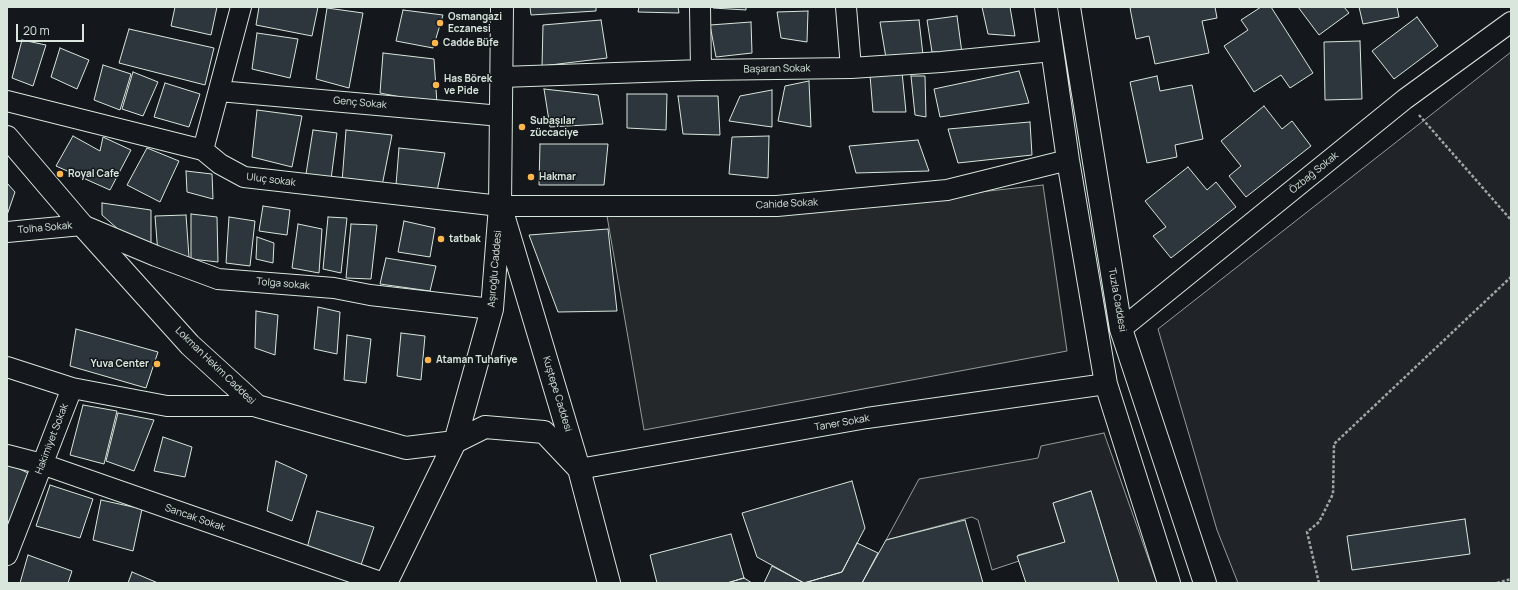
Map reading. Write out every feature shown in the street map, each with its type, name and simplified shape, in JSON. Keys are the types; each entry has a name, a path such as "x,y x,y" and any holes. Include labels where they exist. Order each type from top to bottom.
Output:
{"street":[{"path":"203,150 241,7"},
{"name":"Aşıroğlu Caddesi","path":"386,583 455,442 492,309 500,206 502,7"},
{"path":"700,7 701,70"},
{"path":"846,7 851,68"},
{"path":"1046,7 1068,160 1106,384 1169,583"},
{"name":"Tuzla Caddesi","path":"1069,7 1121,329 1205,583"},
{"name":"Özbağ Sokak","path":"1121,329 1405,99 1511,22"},
{"name":"Başaran Sokak","path":"502,77 701,70 851,68 941,62 1052,51"},
{"name":"Genç Sokak","path":"219,90 501,116"},
{"name":"Uluç sokak","path":"8,100 203,150 220,164 244,177 500,206"},
{"name":"Lokman Hekim Caddesi","path":"7,137 82,225 190,345 257,406 406,448 455,442 485,427 544,432 579,469"},
{"name":"Cahide Sokak","path":"500,206 777,206 947,190 1068,160"},
{"name":"Kuştepe Caddesi","path":"500,206 579,469 609,583"},
{"name":"Tolha Sokak","path":"7,232 82,225"},
{"name":"Tolga sokak","path":"82,225 156,256 218,279 334,288 370,295 492,309"},
{"path":"7,367 72,388 168,406 257,406"},
{"name":"Taner Sokak","path":"579,469 868,418 1106,384"},
{"name":"Hakimiyet Sokak","path":"7,555 72,388"},
{"name":"Sancak Sokak","path":"7,455 42,464 383,583"}],"path":[{"path":"1405,99 1511,220"},
{"path":"1319,583 1307,532 1319,522 1332,494 1334,444 1511,278"},
{"path":"1497,583 1511,579"}],"shaded area":[{"path":"1511,52 1511,583 1238,583 1217,530 1158,329"},
{"path":"1043,185 1067,351 644,430 607,216 872,204"},
{"path":"1104,433 1157,583 1119,583 1091,491 1053,503 1065,542 1018,555 1019,561 992,570 978,520 972,517 886,540 919,479 1038,458 1041,446"}],"building":[{"path":"175,7 217,7 211,35 171,26"},
{"path":"259,7 318,7 312,36 256,25"},
{"path":"530,7 596,7 596,11 531,15"},
{"path":"639,7 678,7 679,13 638,12"},
{"path":"746,7 746,10 713,8"},
{"path":"982,7 1010,7 1015,36 988,34"},
{"path":"1215,7 1217,18 1202,21 1209,53 1155,64 1149,36 1136,39 1130,8"},
{"path":"1261,7 1271,7 1313,73 1290,88 1281,75 1254,92 1224,46 1248,30 1241,20"},
{"path":"1298,7 1344,7 1349,13 1319,35"},
{"path":"1359,7 1397,7 1399,17 1363,24"},
{"path":"327,8 363,13 349,88 316,79"},
{"path":"403,10 443,15 433,48 396,41"},
{"path":"808,11 807,42 781,38 777,12"},
{"path":"957,16 962,53 932,52 927,20"},
{"path":"1417,17 1438,46 1394,79 1372,51"},
{"path":"601,20 607,58 542,66 543,25"},
{"path":"919,20 923,55 886,58 880,22"},
{"path":"751,22 752,53 716,57 710,25"},
{"path":"129,29 214,48 205,85 119,63"},
{"path":"257,33 298,39 290,78 252,69"},
{"path":"22,40 46,45 33,86 12,78"},
{"path":"1360,41 1362,99 1325,100 1324,42"},
{"path":"60,48 89,60 77,89 51,77"},
{"path":"383,53 434,59 437,104 380,93"},
{"path":"103,65 131,74 120,110 94,100"},
{"path":"1019,71 1029,103 940,117 934,89"},
{"path":"133,72 158,82 143,116 122,109"},
{"path":"902,72 906,112 873,112 870,75"},
{"path":"911,76 925,76 926,117 915,115"},
{"path":"1157,76 1160,91 1192,85 1203,139 1175,145 1177,157 1147,163 1130,82"},
{"path":"809,81 811,127 778,121 785,86"},
{"path":"165,83 200,94 189,127 154,117"},
{"path":"544,89 598,95 603,124 550,127"},
{"path":"772,90 772,127 729,121 740,96"},
{"path":"627,94 667,94 666,130 627,128"},
{"path":"678,96 718,96 720,135 683,134"},
{"path":"1264,106 1282,129 1292,121 1311,146 1246,197 1229,176 1241,166 1221,141"},
{"path":"257,110 302,116 292,167 252,157"},
{"path":"1030,122 1032,155 958,163 948,129"},
{"path":"313,130 337,133 331,179 306,174"},
{"path":"346,130 392,135 381,191 342,182"},
{"path":"73,136 100,151 103,137 131,150 110,190 56,166"},
{"path":"769,136 768,178 729,174 732,137"},
{"path":"918,140 929,171 856,173 849,146"},
{"path":"540,144 608,144 604,185 539,185"},
{"path":"147,148 179,161 160,202 127,185"},
{"path":"399,148 445,153 437,191 396,185"},
{"path":"1188,167 1207,190 1216,182 1236,207 1171,258 1153,236 1166,227 1145,201"},
{"path":"186,171 212,174 213,199 187,192"},
{"path":"7,183 15,192 7,215"},
{"path":"102,203 151,210 151,247 135,244 102,215"},
{"path":"263,206 290,210 287,235 259,231"},
{"path":"191,214 217,217 218,262 191,259"},
{"path":"186,215 189,257 158,254 155,216"},
{"path":"229,217 255,221 250,266 226,263"},
{"path":"328,217 347,218 341,273 323,269"},
{"path":"404,221 435,228 430,257 398,252"},
{"path":"298,224 322,229 319,273 292,268"},
{"path":"351,224 377,225 371,279 346,278"},
{"path":"608,229 617,311 558,312 529,235"},
{"path":"257,237 274,243 273,263 256,259"},
{"path":"386,258 436,266 430,291 380,284"},
{"path":"318,307 340,312 337,354 314,349"},
{"path":"256,311 278,315 275,355 255,348"},
{"path":"76,329 158,352 146,388 70,366"},
{"path":"401,333 425,336 421,380 397,376"},
{"path":"347,335 371,339 366,383 344,380"},
{"path":"83,405 117,411 104,464 70,455"},
{"path":"118,413 154,420 134,471 106,461"},
{"path":"163,437 192,447 185,477 154,471"},
{"path":"276,461 307,475 292,521 267,511"},
{"path":"7,463 30,474 12,522 7,521"},
{"path":"852,481 865,528 842,572 804,583 757,557 742,513"},
{"path":"50,485 93,499 80,538 36,526"},
{"path":"1091,491 1119,583 1026,583 1017,556 1065,542 1053,503"},
{"path":"101,500 142,509 133,551 93,540"},
{"path":"317,511 374,527 361,565 307,548"},
{"path":"1465,519 1470,554 1352,570 1347,536"},
{"path":"965,520 983,583 862,583 886,540"},
{"path":"731,534 744,578 727,583 657,583 650,555"},
{"path":"857,543 878,553 862,583 804,583 842,572"},
{"path":"28,555 72,571 68,583 20,583"},
{"path":"772,566 804,583 764,583"},
{"path":"132,572 158,583 128,583"},
{"path":"744,578 752,583 727,583"}],"place":[{"name":"Osmangazi Eczanesi","path":"440,23"},
{"name":"Cadde Büfe","path":"435,43"},
{"name":"Has Börek ve Pide","path":"436,85"},
{"name":"Subaşılar züccaciye","path":"522,127"},
{"name":"Royal Cafe","path":"60,174"},
{"name":"Hakmar","path":"531,177"},
{"name":"tatbak","path":"441,239"},
{"name":"Ataman Tuhafiye","path":"428,360"},
{"name":"Yuva Center","path":"157,364"}]}
